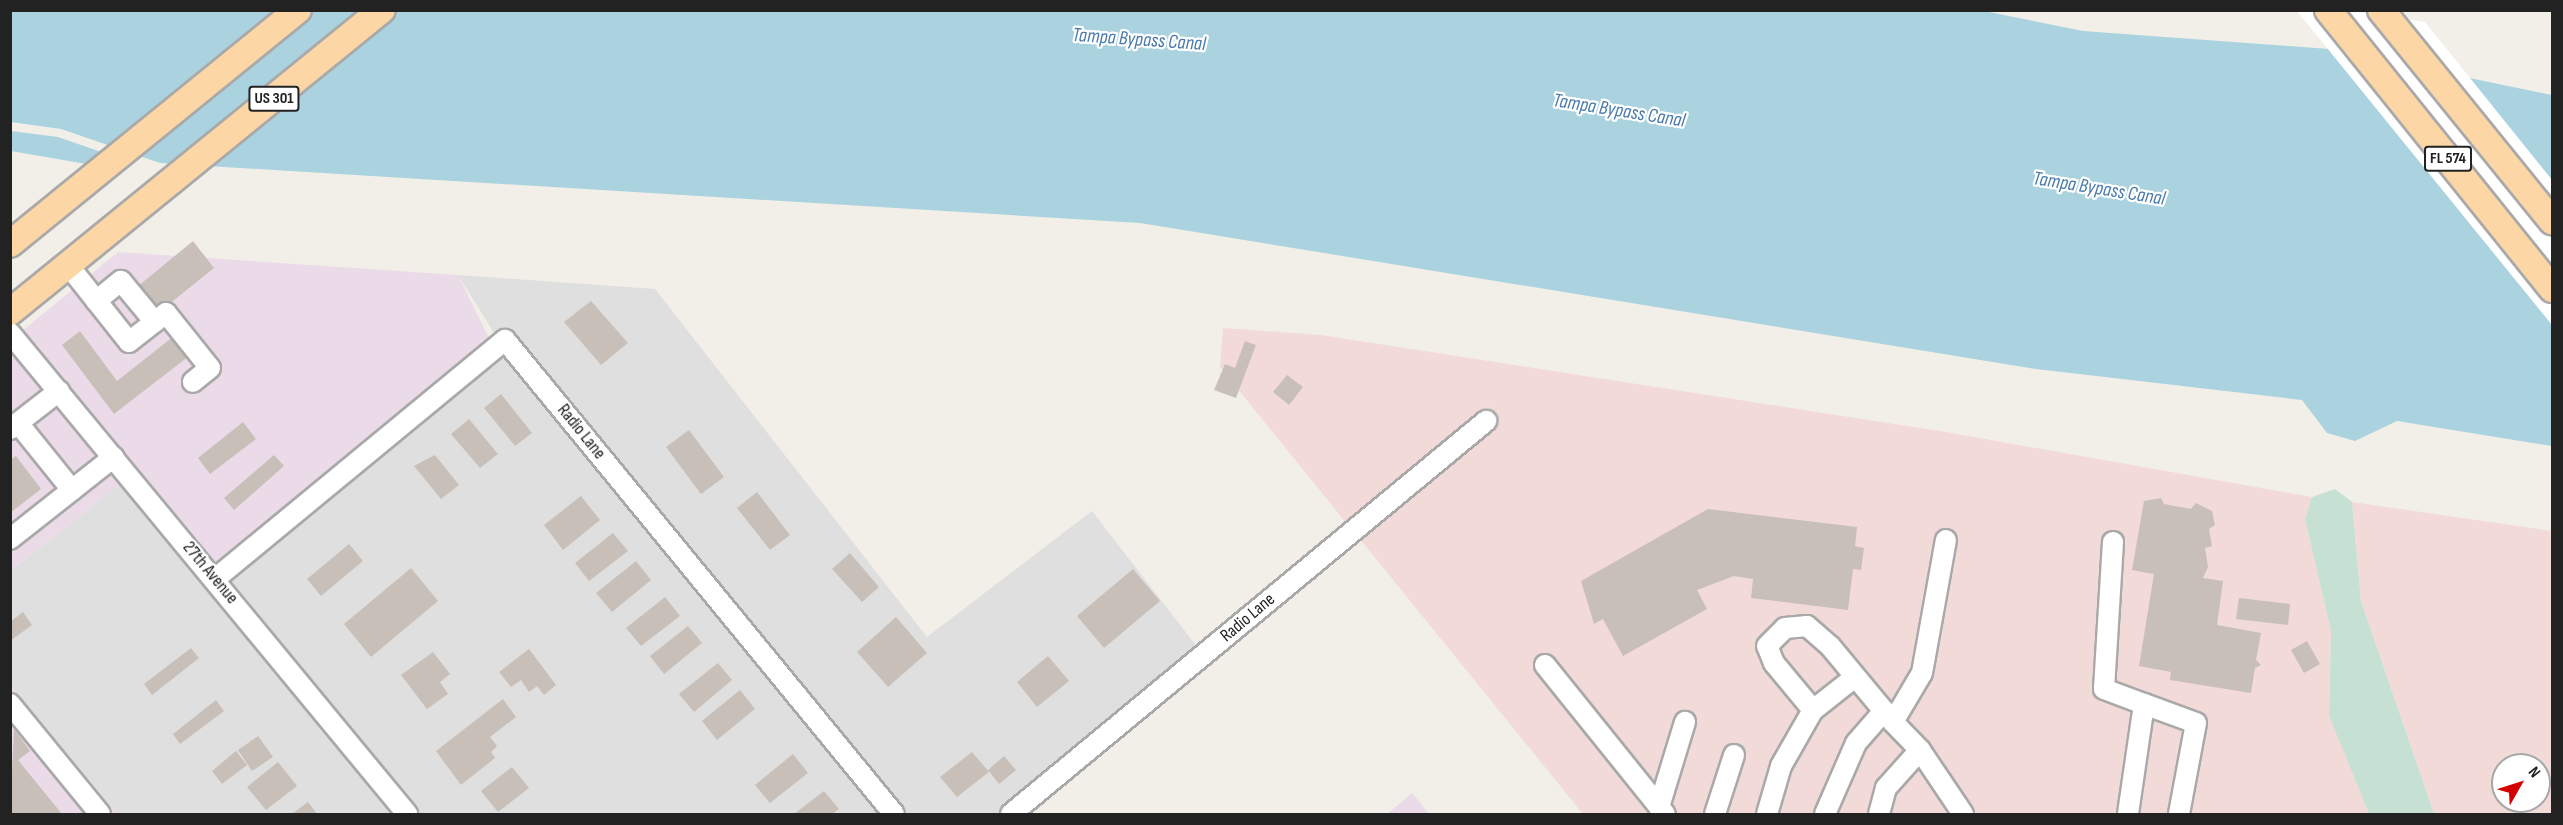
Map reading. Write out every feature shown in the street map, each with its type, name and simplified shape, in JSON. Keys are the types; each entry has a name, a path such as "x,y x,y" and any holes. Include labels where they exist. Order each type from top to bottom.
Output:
{"main road":[{"name":"US 301","path":"10,244 298,10"},
{"name":"US 301","path":"10,312 382,10"},
{"name":"FL 574","path":"2381,10 2553,221"},
{"name":"FL 574","path":"2335,20 2553,288"}],"street":[{"path":"68,265 129,342 166,313 210,368 193,382"},
{"path":"96,301 120,281 155,322"},
{"name":"27th Avenue","path":"10,333 407,814"},
{"name":"Radio Lane","path":"215,579 505,340 894,814"},
{"path":"59,391 14,426 72,490"},
{"name":"Radio Lane","path":"1011,814 1486,421"},
{"path":"10,539 114,457"},
{"path":"1825,814 1856,743 1889,716 1922,673 1946,540"},
{"path":"2113,542 2104,689 2196,723 2179,814"},
{"path":"1814,710 1774,663 1767,646 1785,628 1807,626 1920,750 1963,814"},
{"path":"1545,665 1662,811"},
{"path":"1767,814 1781,766 1814,710 1855,677"},
{"path":"10,704 100,814"},
{"path":"2128,814 2144,704"},
{"path":"1662,811 1685,722"},
{"path":"1879,814 1886,788 1920,750"},
{"path":"1715,814 1734,755"}],"shaded area":[{"path":"118,252 458,275 490,340 216,563 22,331"},
{"path":"458,275 655,289 927,637 1092,511 1198,648 996,814 908,814 514,334 496,336"},
{"path":"1223,328 1321,335 1946,432 2312,497 2305,519 2331,631 2329,716 2369,814 1583,814 1359,538 1499,421 1488,407 1347,524 1220,367"},
{"path":"10,350 122,483 11,570 10,570"},
{"path":"503,354 880,814 421,814 230,579"},
{"path":"122,483 393,814 118,814 11,686 11,570"},
{"path":"2352,502 2552,531 2552,814 2434,814 2361,601"},
{"path":"11,686 118,814 11,814"},
{"path":"1412,793 1429,814 1387,814"}],"green space":[{"path":"2335,489 2352,502 2361,601 2434,814 2369,814 2329,716 2331,631 2305,519 2312,497"}],"water":[{"name":"Tampa Bypass Canal","path":"11,10 1979,10 2083,31 2329,49 2552,95 2552,446 2397,421 2355,441 2327,433 2302,400 2036,369 1140,223 160,163 61,129 11,122"},
{"path":"11,131 58,137 107,154 92,165 11,151"}],"pier":[{"path":"2297,11 2351,11 2425,22 2552,180 2552,325"}],"building":[{"path":"193,241 214,268 158,313 137,287"},
{"path":"591,301 628,343 601,365 564,322"},
{"path":"80,331 117,381 174,336 189,356 114,414 62,345"},
{"path":"1245,341 1256,345 1236,398 1214,390 1225,364 1235,368"},
{"path":"1287,375 1303,387 1289,405 1273,392"},
{"path":"501,394 532,433 515,446 484,408"},
{"path":"469,419 498,454 480,468 451,434"},
{"path":"243,422 256,439 210,474 198,458"},
{"path":"689,430 724,477 701,494 666,447"},
{"path":"274,455 284,466 234,510 224,498"},
{"path":"435,455 459,485 441,499 414,466"},
{"path":"16,456 41,489 10,513 10,460"},
{"path":"757,492 790,535 770,550 737,508"},
{"path":"581,496 600,520 563,550 544,525"},
{"path":"2161,498 2164,504 2191,509 2196,503 2212,511 2215,525 2209,529 2212,546 2205,548 2208,567 2203,578 2223,581 2217,625 2261,633 2256,660 2261,665 2255,668 2251,693 2170,680 2171,672 2139,666 2154,574 2132,570 2144,501"},
{"path":"1708,509 1857,527 1855,546 1864,548 1861,570 1853,569 1848,610 1751,598 1753,579 1734,576 1697,590 1707,609 1623,656 1603,619 1594,624 1581,581"},
{"path":"613,533 628,551 589,581 575,563"},
{"path":"349,544 363,561 321,596 307,579"},
{"path":"850,553 879,587 862,602 832,569"},
{"path":"636,561 651,580 612,612 596,593"},
{"path":"411,568 438,601 371,657 344,624"},
{"path":"1133,569 1160,601 1104,648 1077,616"},
{"path":"665,597 680,616 641,646 626,628"},
{"path":"2239,598 2290,604 2288,625 2236,619"},
{"path":"23,612 32,625 10,641 10,622"},
{"path":"896,617 927,653 888,687 857,652"},
{"path":"688,626 702,643 664,674 650,656"},
{"path":"2307,641 2320,664 2304,673 2291,650"},
{"path":"191,648 199,658 152,695 144,684"},
{"path":"529,649 556,685 544,695 537,686 529,692 521,680 511,687 499,672"},
{"path":"433,652 450,674 440,682 448,694 427,709 401,675"},
{"path":"1048,656 1069,681 1037,707 1017,682"},
{"path":"718,663 732,680 694,712 679,694"},
{"path":"740,690 755,709 717,740 702,721"},
{"path":"503,699 516,717 490,737 497,746 491,752 495,758 461,785 436,751"},
{"path":"216,700 224,711 180,744 173,734"},
{"path":"14,729 30,751 18,760 62,814 10,814"},
{"path":"258,736 273,757 252,771 238,750"},
{"path":"236,751 247,765 222,784 212,771"},
{"path":"972,752 989,772 957,797 940,777"},
{"path":"793,754 808,773 770,803 755,785"},
{"path":"1004,756 1016,770 999,784 988,770"},
{"path":"278,762 297,786 266,810 247,787"},
{"path":"512,767 529,788 498,812 481,791"},
{"path":"824,791 839,809 832,814 794,814"},
{"path":"308,802 317,814 292,814"}]}
